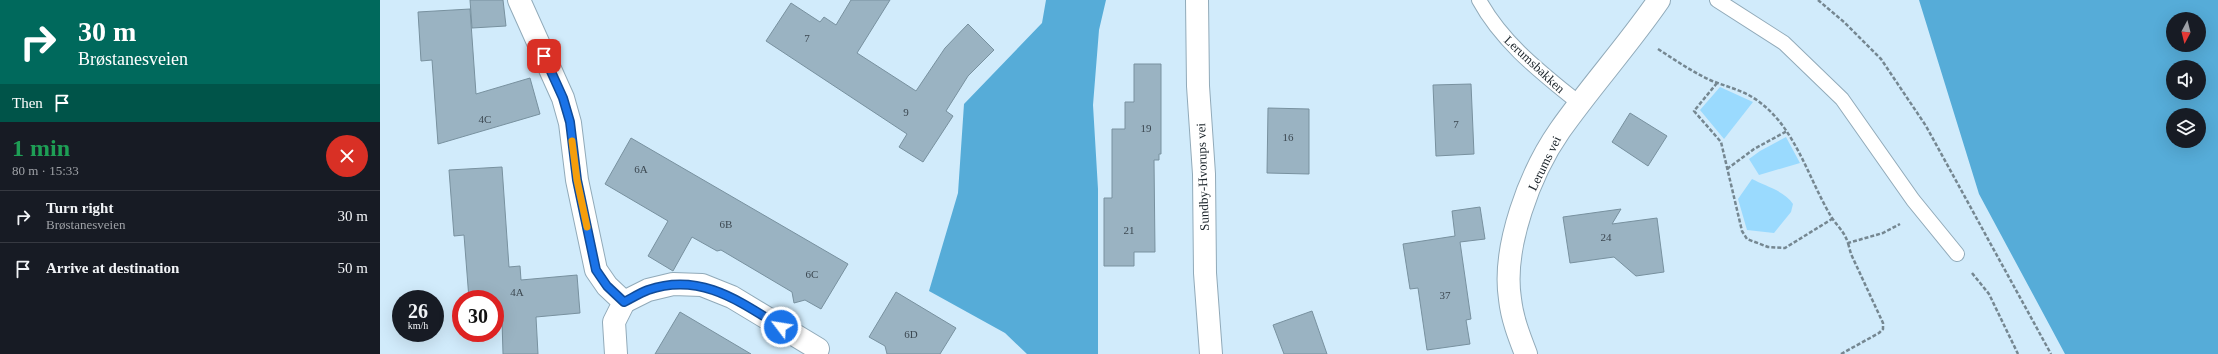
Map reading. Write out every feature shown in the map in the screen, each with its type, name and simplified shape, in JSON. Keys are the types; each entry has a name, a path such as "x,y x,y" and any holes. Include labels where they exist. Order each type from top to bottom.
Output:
{"street":[{"path":"519,0 563,98 570,122 577,180 596,270 607,286 624,302"},
{"name":"Sundby-Hvorups vei","path":"1197,0 1198,86 1204,174 1205,273 1211,354"},
{"name":"Lerums vei","path":"1526,354 1518,334 1510,298 1509,267 1516,231 1530,189 1559,131 1635,34 1659,0"},
{"path":"616,354 614,348 614,322 624,302 648,290 673,284 702,285 732,297 818,349"}],"lane":[{"name":"Lerumsbakken","path":"1479,0 1486,14 1511,45 1537,70 1580,104"},
{"path":"1717,0 1784,43 1842,98 1922,212 1957,254"}],"path":[{"path":"1818,0 1844,22 1881,59 1922,120 2052,354"},
{"path":"1635,34 1680,65 1717,83 1752,97 1763,105 1786,131 1832,218 1843,230 1851,254 1880,316 1883,329 1879,333 1841,354"},
{"path":"1717,83 1694,111 1721,142 1742,231 1747,239 1768,247 1785,248 1832,218"},
{"path":"1727,169 1754,150 1786,131"},
{"path":"1848,243 1883,233 1922,212"},
{"path":"1957,254 1988,294 2018,354"}],"shaded area":[{"path":"1046,0 1106,0 1099,30 1093,105 1098,189 1098,354 1027,354 1005,333 929,291 958,193 964,104 1042,23"},
{"path":"1919,0 2218,0 2218,354 2065,354 1979,194"},
{"path":"1720,87 1753,102 1724,139 1700,110"},
{"path":"1786,137 1800,163 1759,175 1749,159 1760,151"},
{"path":"1752,179 1780,192 1793,204 1791,212 1774,233 1747,230 1738,199"}],"building":[{"path":"470,0 503,0 506,26 472,28"},
{"path":"851,0 890,0 857,53 916,91 945,48 968,24 994,50 968,76 946,111 953,116 923,162 899,147 907,134 766,41 791,3 820,22 824,17 836,25"},
{"path":"470,9 476,94 530,78 540,114 438,144 432,60 421,61 418,12"},
{"path":"1134,64 1161,64 1161,154 1159,154 1159,160 1154,160 1155,252 1134,252 1134,266 1104,266 1104,198 1112,198 1112,129 1125,129 1125,102 1134,102"},
{"path":"1471,84 1474,154 1436,156 1433,85"},
{"path":"1268,108 1309,109 1309,174 1267,173"},
{"path":"1630,113 1667,136 1648,166 1612,142"},
{"path":"631,138 848,264 821,309 805,300 794,303 792,292 721,250 717,251 692,237 673,271 648,256 668,221 605,184"},
{"path":"502,167 509,267 520,266 521,280 577,275 580,313 536,317 538,354 503,354 504,290 468,290 464,235 454,236 449,170"},
{"path":"1480,207 1485,239 1460,242 1471,319 1466,320 1470,344 1427,350 1418,288 1410,289 1403,244 1455,236 1452,211"},
{"path":"1621,209 1612,224 1657,218 1664,272 1636,276 1614,257 1570,263 1563,217"},
{"path":"896,292 956,328 940,354 887,354 885,346 869,337"},
{"path":"1312,311 1327,354 1284,354 1273,325"},
{"path":"680,312 751,354 655,354"}],"slow traffic":[{"path":"572,141 577,180 587,227"}],"route":[{"path":"544,56 563,98 570,122 577,180 596,270 607,286 624,302 648,290 673,284 702,285 732,297 781,327"}]}
